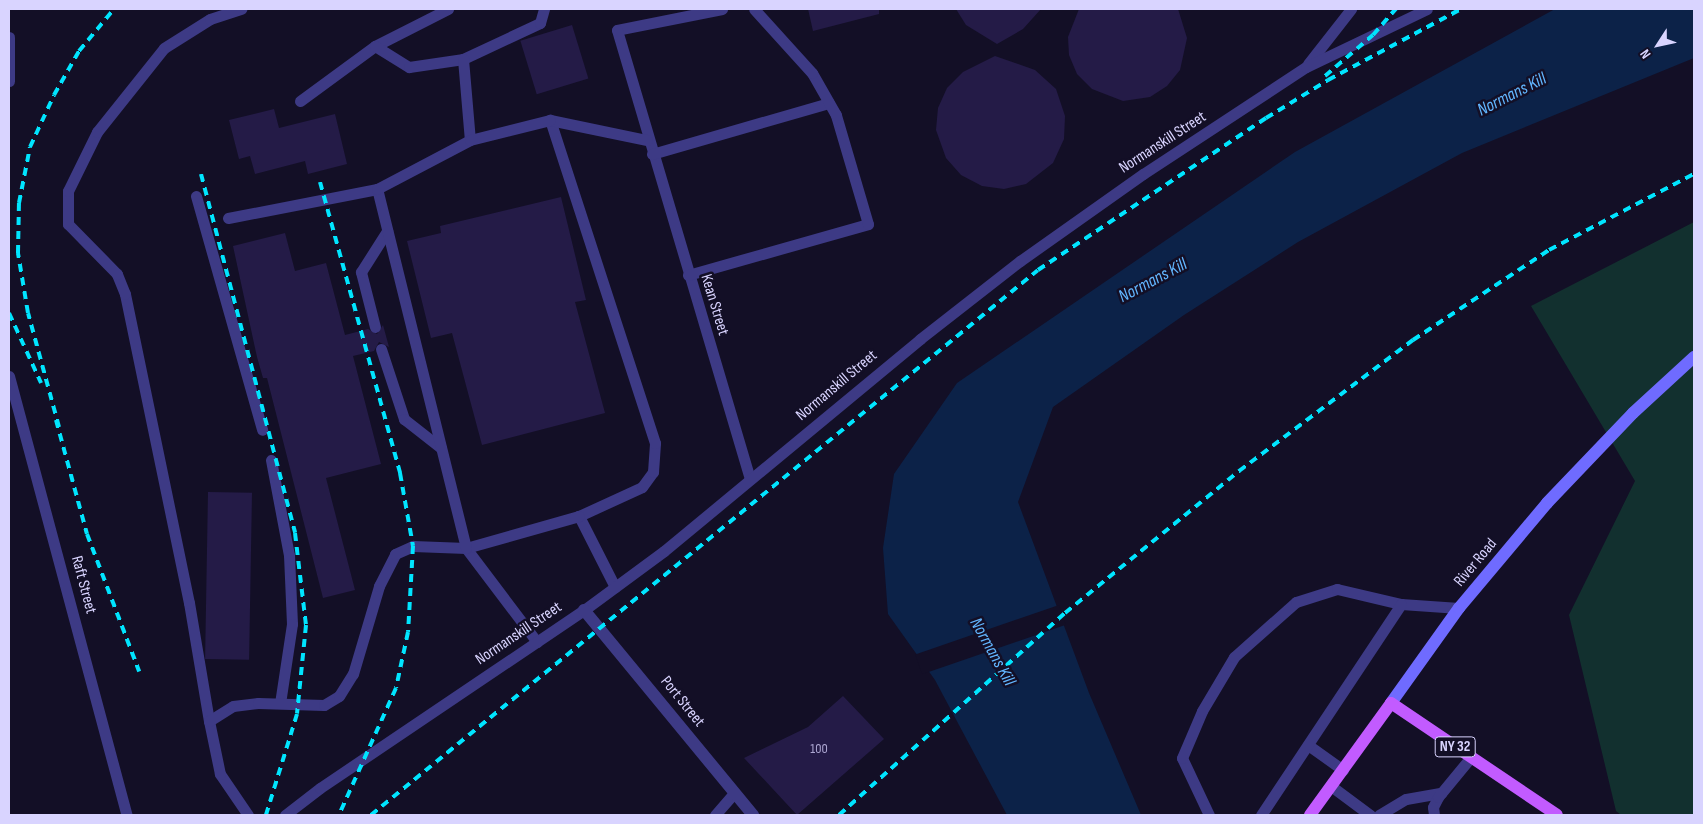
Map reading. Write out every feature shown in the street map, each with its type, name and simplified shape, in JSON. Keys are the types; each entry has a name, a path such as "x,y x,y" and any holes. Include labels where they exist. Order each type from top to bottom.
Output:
{"main road":[{"name":"River Road","path":"1310,815 1459,608 1554,496 1633,413 1694,357"},
{"name":"NY 32","path":"1391,703 1557,815"}],"street":[{"name":"Port Street","path":"584,610 753,815"}],"lane":[{"path":"241,9 210,19 164,48 97,132 68,191 68,224 117,274 125,294 189,603 220,774 248,815"},
{"path":"300,101 375,46 448,9"},
{"path":"375,46 409,67 463,59 540,22 544,9"},
{"name":"Kean Street","path":"722,9 617,30 647,140 750,479"},
{"path":"688,275 868,224 836,115 812,73 754,9"},
{"path":"1306,67 1351,9"},
{"name":"Normanskill Street","path":"285,815 320,788 584,610 615,587 1020,261 1143,174 1306,67 1427,9"},
{"path":"9,37 9,81"},
{"path":"463,59 470,140"},
{"path":"652,154 829,103"},
{"path":"209,721 233,706 280,703 324,705 339,696 353,674 379,586 395,554 413,546 466,548 579,516 642,487 653,472 655,444 550,120"},
{"path":"228,218 377,189 470,140 550,120 647,140"},
{"path":"377,189 466,548 537,642"},
{"path":"196,196 262,430"},
{"path":"375,327 361,272 387,231"},
{"path":"381,349 404,419 442,448"},
{"name":"Raft Street","path":"9,376 123,803 128,815"},
{"path":"271,460 290,575 292,624 280,703"},
{"path":"579,516 615,587"},
{"path":"1209,815 1182,758 1202,711 1234,657 1296,602 1336,589 1401,604 1459,608"},
{"path":"1261,815 1401,604"},
{"path":"1308,745 1343,770"},
{"path":"1434,815 1433,807 1441,793 1471,757"},
{"path":"1331,786 1370,815"},
{"path":"715,815 734,793"},
{"path":"1379,815 1406,799 1441,793"}],"green space":[{"path":"1694,222 1694,815 1621,815 1616,811 1569,615 1635,481 1531,306"}],"water":[{"name":"Normans Kill","path":"1555,9 1694,9 1694,58 1462,153 1298,242 1184,315 1053,407 1018,502 1089,693 1141,815 1007,815 935,680 888,614 883,548 894,474 957,383 1295,152"}],"pier":[{"path":"1059,605 1066,625 922,674 915,654"}],"building":[{"path":"808,9 879,9 879,14 813,31"},
{"path":"956,9 1041,9 1023,29 997,44 966,25"},
{"path":"1079,9 1178,9 1187,38 1180,70 1167,86 1150,97 1123,101 1092,89 1077,74 1069,55 1068,37"},
{"path":"572,25 588,79 537,94 520,41"},
{"path":"995,56 1035,70 1056,89 1065,116 1064,139 1053,163 1026,184 1004,189 982,186 961,175 946,158 936,130 938,108 947,88 963,72"},
{"path":"274,109 279,128 335,114 347,164 308,174 305,161 255,174 250,156 239,159 229,120"},
{"path":"561,197 586,300 575,302 605,413 482,445 452,333 431,338 407,241 441,233 440,226"},
{"path":"285,233 295,271 326,263 345,335 368,329 377,334 383,325 389,347 379,342 374,351 353,356 381,464 326,478 355,590 323,598 267,378 263,378 257,357 233,246"},
{"path":"208,492 252,493 249,660 205,659"},
{"path":"843,696 884,739 797,815 744,758 808,727"}],"railway":[{"path":"59,427 28,313 18,253 19,203 30,147 54,95 79,51 114,9"},
{"path":"1325,76 1373,35 1396,9"},
{"path":"371,815 1038,270 1266,118 1328,80 1461,9"},
{"path":"201,174 295,533 306,625 297,714 266,815"},
{"path":"839,815 1065,613 1239,471 1413,340 1549,250 1694,174"},
{"path":"320,182 400,473 413,546 408,632 396,688 339,815"},
{"path":"9,313 41,383"},
{"path":"56,420 87,534 139,671"}]}
